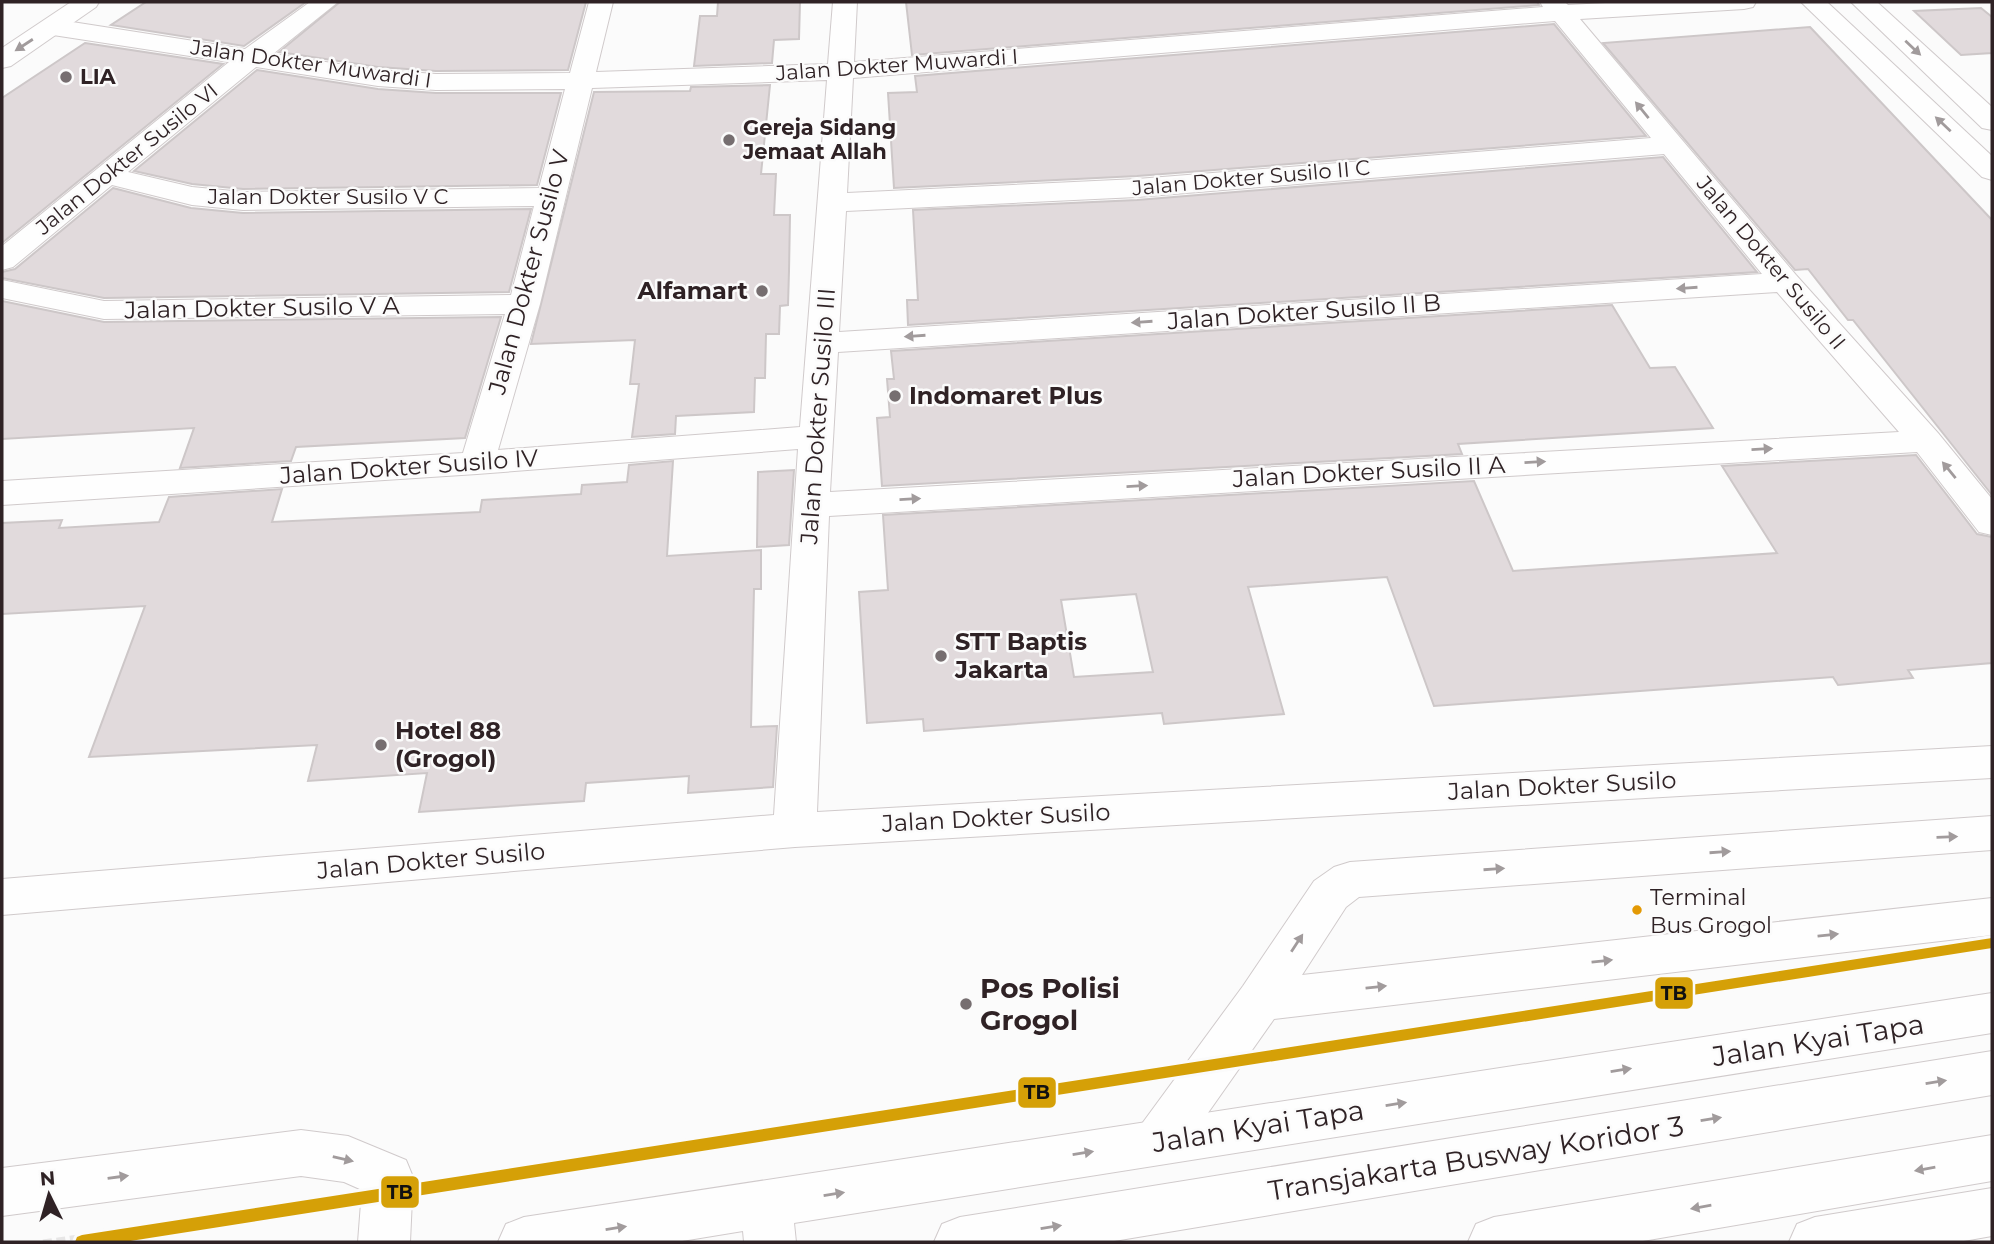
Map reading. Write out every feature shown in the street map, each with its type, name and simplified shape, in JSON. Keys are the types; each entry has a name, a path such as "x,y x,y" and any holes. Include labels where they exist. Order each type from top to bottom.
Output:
{"main road":[{"path":"2,60 87,2"},
{"name":"Jalan Dokter Susilo VI","path":"2,261 253,57 326,2"},
{"name":"Jalan Dokter Susilo V","path":"477,463 524,304 601,2"},
{"name":"Jalan Dokter Susilo III","path":"796,830 812,505 845,2"},
{"name":"Jalan Dokter Muwardi I","path":"53,27 378,78 436,82 579,81 842,71 1557,7 1744,2"},
{"path":"1813,2 1992,171"},
{"path":"1863,2 1992,122"},
{"name":"Jalan Dokter Susilo II","path":"1557,7 1785,282 1926,441 1992,523"},
{"name":"Jalan Dokter Susilo II C","path":"832,203 1137,187 1671,145"},
{"name":"Jalan Dokter Susilo V C","path":"108,176 192,196 243,201 551,197"},
{"name":"Jalan Dokter Susilo II B","path":"823,343 1785,282"},
{"name":"Jalan Dokter Susilo V A","path":"2,289 104,310 524,304"},
{"name":"Jalan Dokter Susilo IV","path":"2,494 477,463 817,437"},
{"name":"Jalan Dokter Susilo II A","path":"812,505 1926,441"},
{"name":"Jalan Dokter Susilo","path":"2,897 796,830 1992,762"},
{"path":"1159,1141 1260,1000 1330,894 1350,880 1992,834"},
{"path":"1260,1000 1992,917"},
{"name":"Jalan Kyai Tapa","path":"524,1242 768,1223 1159,1141 1992,1013"},
{"name":"Transjakarta Busway Koridor 3","path":"960,1242 1992,1073"},
{"path":"2,1192 301,1153 348,1159 388,1177 384,1242"},
{"path":"1494,1242 1992,1158"},
{"path":"1815,1242 1992,1212"}],"path":[{"path":"44,1242 101,1234 100,1242"}],"building":[{"path":"146,2 306,2 244,46 111,25"},
{"path":"340,2 586,2 568,70 436,71 378,67 279,52"},
{"path":"718,2 800,2 799,39 774,40 772,63 694,66 700,16 717,16"},
{"path":"906,2 1537,2 1539,5 912,55"},
{"path":"1981,8 1992,17 1992,53 1961,55 1914,11"},
{"path":"1554,24 1646,136 1137,176 894,188 888,93 917,92 915,76"},
{"path":"1810,27 1992,220 1992,495 1853,320 1848,320 1808,269 1795,270 1603,43"},
{"path":"85,43 223,64 2,243 2,98"},
{"path":"257,70 378,89 436,93 561,93 537,185 243,189 192,184 134,171"},
{"path":"770,85 761,174 776,174 774,215 790,215 788,305 780,306 779,334 766,334 765,378 755,378 754,412 676,416 675,434 632,437 639,384 630,384 635,340 531,344 594,92 690,91 691,87"},
{"path":"1663,157 1757,272 908,325 907,300 918,300 913,210 1137,200"},
{"path":"113,188 191,208 243,213 531,209 509,292 104,298 2,278 2,272 15,269"},
{"path":"2,301 104,322 501,317 465,438 296,447 291,461 180,468 194,428 2,439"},
{"path":"1612,305 1650,368 1675,367 1713,428 1458,444 1462,454 882,486 877,418 890,417 887,379 894,379 891,351"},
{"path":"1916,455 1977,534 1992,537 1992,663 1908,670 1913,678 1838,685 1833,677 1434,706 1387,577 1248,587 1284,714 1164,724 1162,713 924,731 923,719 867,723 859,592 888,590 883,515 1474,481 1513,571 1777,553 1722,466","holes":["1136,594 1153,672 1074,677 1061,600"]},
{"path":"673,461 667,556 761,550 761,589 754,589 751,727 777,726 773,787 688,793 689,776 586,783 584,801 419,812 427,773 308,781 317,745 89,757 145,606 2,614 2,523 62,520 59,528 159,522 169,497 282,489 272,522 480,512 482,500 581,494 582,485 627,482 629,465"},
{"path":"794,470 789,545 757,547 758,472"}],"transit line":[{"name":"TB","path":"82,1242 1992,943"}],"place":[{"name":"LIA","path":"66,77"},
{"name":"Gereja Sidang Jemaat Allah","path":"729,140"},
{"name":"Alfamart","path":"762,291"},
{"name":"Indomaret Plus","path":"895,396"},
{"name":"STT Baptis Jakarta","path":"941,656"},
{"name":"Hotel 88 (Grogol)","path":"381,745"},
{"name":"Terminal Bus Grogol","path":"1637,910"},
{"name":"Pos Polisi Grogol","path":"966,1004"}]}
